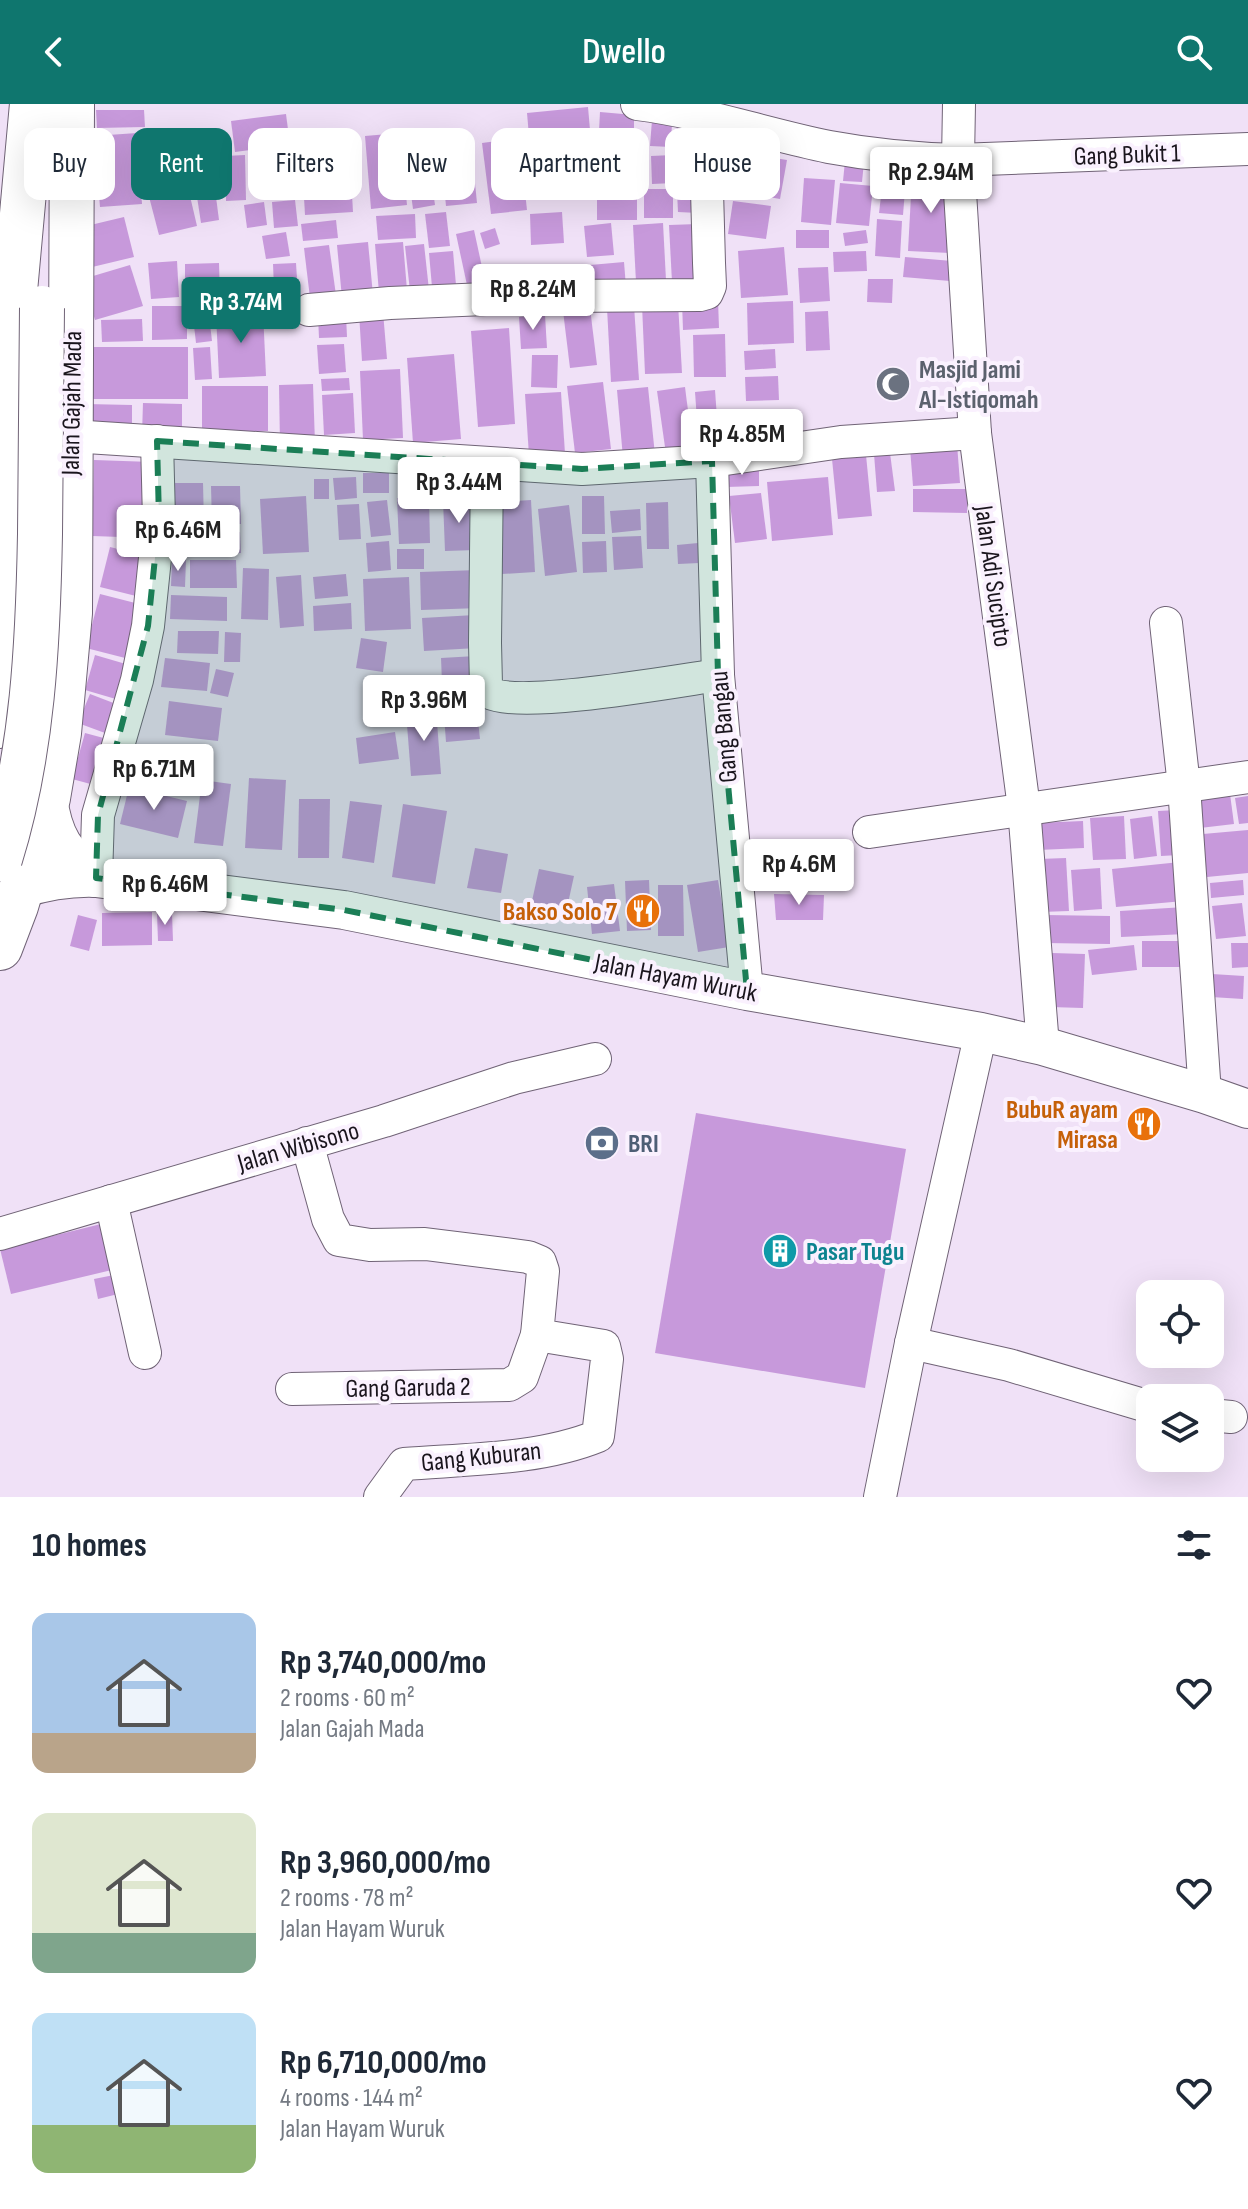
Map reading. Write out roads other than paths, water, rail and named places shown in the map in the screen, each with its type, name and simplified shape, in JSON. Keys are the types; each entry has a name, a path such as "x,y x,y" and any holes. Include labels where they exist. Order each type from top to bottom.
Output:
{"main road":[{"path":"0,948 34,673 39,596 20,229 32,104"},
{"name":"Jalan Gajah Mada","path":"10,874 51,782 70,613 72,104"},
{"path":"0,726 5,678 6,439 25,293 71,233"},
{"path":"5,678 15,703 30,710 51,704 64,682"},
{"path":"0,749 13,735 31,733 48,745 51,782"}],"street":[{"name":"Gang Bukit 1","path":"639,104 830,147 917,159 1248,149"},
{"name":"Jalan Adi Sucipto","path":"959,104 958,160 975,433 1024,808 1043,1046"},
{"path":"309,310 390,303 707,293 710,275 705,117"},
{"path":"71,436 582,469 712,461 841,442 975,433"},
{"path":"96,878 98,815 137,680 148,626 159,519 157,441"},
{"name":"Gang Bangau","path":"712,461 718,675 747,991"},
{"path":"487,465 485,643 486,685 490,693 508,699 578,694 718,675"},
{"path":"1166,623 1184,786 1205,1094"},
{"path":"869,832 1248,777"},
{"path":"51,782 51,822 61,845 77,864 96,878"},
{"name":"Jalan Hayam Wuruk","path":"10,874 45,881 70,877 96,878 344,910 747,991 981,1032 1043,1046 1248,1109"},
{"path":"880,1497 981,1032"},
{"name":"Jalan Wibisono","path":"0,1234 514,1078 595,1059"},
{"path":"307,1143 328,1219 339,1240 370,1245 425,1244 528,1257 540,1262 543,1271 537,1335"},
{"path":"111,1201 145,1353"},
{"name":"Gang Garuda 2","path":"292,1389 509,1385 522,1377 537,1335"},
{"name":"Gang Kuburan","path":"380,1497 404,1464 515,1455 582,1443 598,1436 607,1359 604,1346 537,1335"},
{"path":"911,1343 1009,1365 1136,1403"}],"place":[{"name":"Masjid Jami Al-Istiqomah","path":"893,384"},
{"name":"Bakso Solo 7","path":"643,911"},
{"name":"BubuR ayam Mirasa","path":"1144,1124"},
{"name":"BRI","path":"602,1143"},
{"name":"Pasar Tugu","path":"780,1251"}]}
